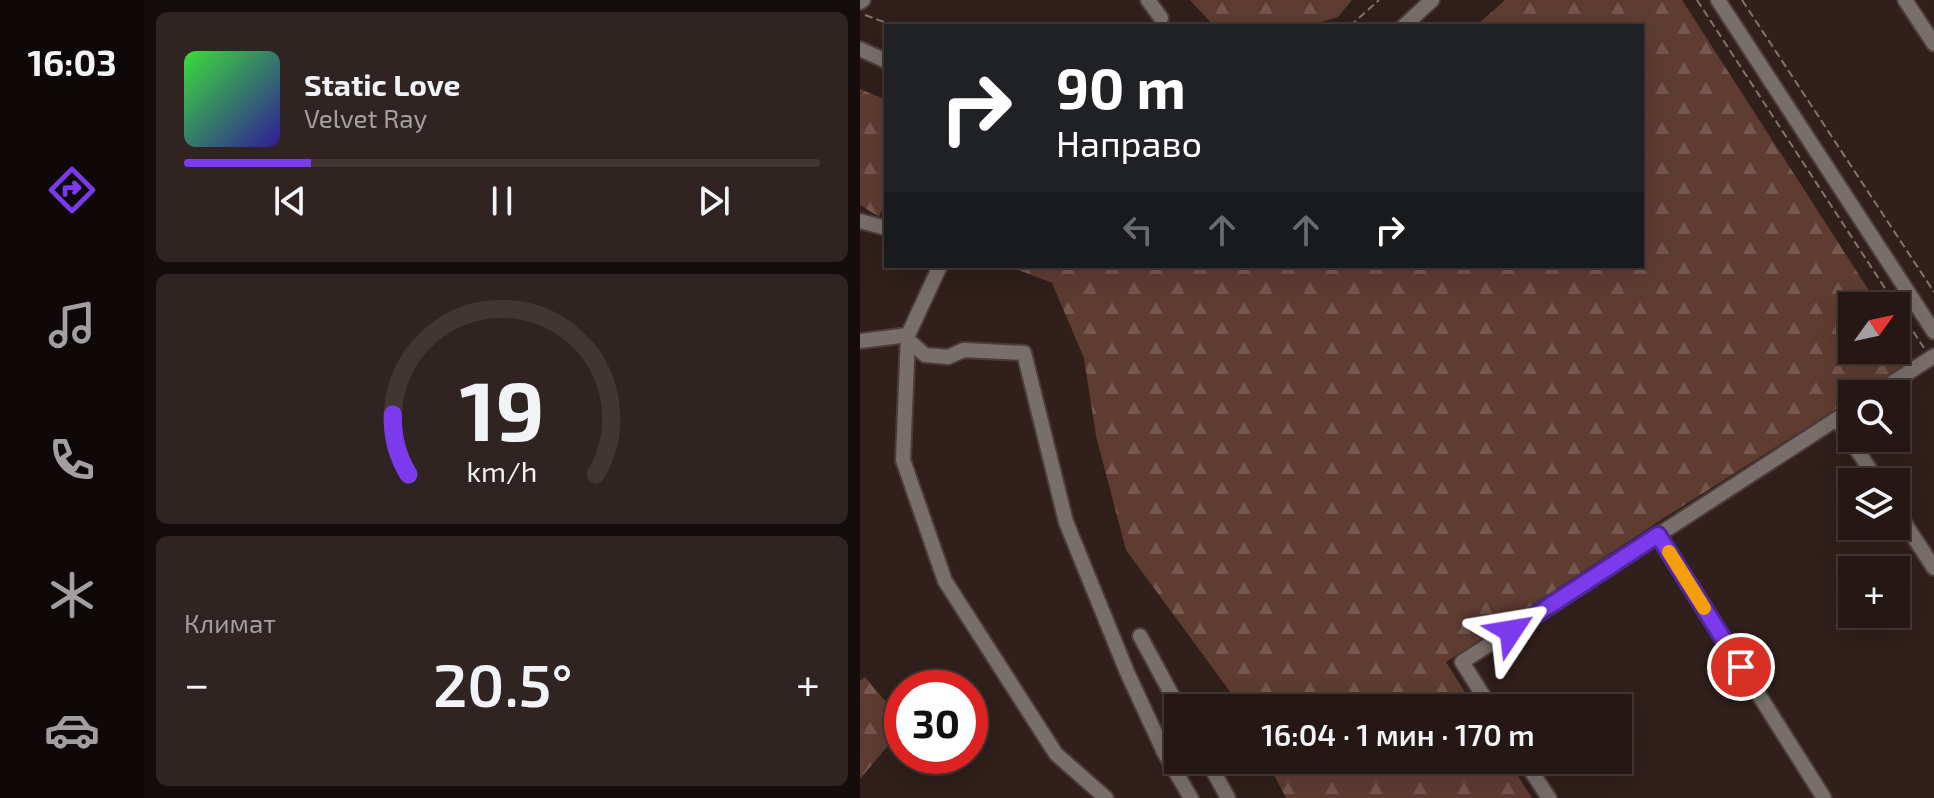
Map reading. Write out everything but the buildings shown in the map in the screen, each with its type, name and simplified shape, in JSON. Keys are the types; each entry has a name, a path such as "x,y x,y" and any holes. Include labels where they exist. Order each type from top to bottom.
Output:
{"street":[{"path":"1148,0 1161,18"},
{"path":"1406,24 1432,0"},
{"path":"1718,0 1934,332"},
{"path":"1905,0 1934,44"},
{"path":"860,49 884,60"},
{"path":"860,221 884,227"},
{"path":"939,268 908,338 903,460 945,581 1056,754 1106,798"},
{"path":"860,341 908,338 925,355 948,357 964,350 1024,353 1066,522 1127,672 1164,752 1191,798"},
{"path":"1897,380 1932,357"},
{"path":"1482,694 1462,662 1837,419 1869,468"},
{"path":"1910,531 1934,568"},
{"path":"1658,535 1824,798"},
{"path":"1140,636 1171,694"},
{"path":"1215,774 1228,798"},
{"path":"1533,774 1549,798"}],"path":[{"path":"1352,24 1379,0"},
{"path":"1697,0 1932,357"},
{"path":"1742,0 1934,292"},
{"path":"860,13 890,24"}],"green space":[{"path":"1190,0 1352,0 1338,17 1315,24 1212,24"},
{"path":"1505,0 1682,0 1870,292 1838,292 1838,364 1905,364 1881,380 1838,380 1838,408 1446,662 1466,694 1232,694 1126,550 1096,436 1084,358 1052,283 1013,268 1644,268 1644,24 1478,24"},
{"path":"860,89 884,99 884,204 879,217 860,205"},
{"path":"865,677 884,700 884,750 860,779 860,681"},
{"path":"1273,774 1517,774 1532,798 1286,798"}],"slow traffic":[{"path":"1669,552 1704,608"}],"route":[{"path":"1511,631 1658,535 1741,667"}]}
